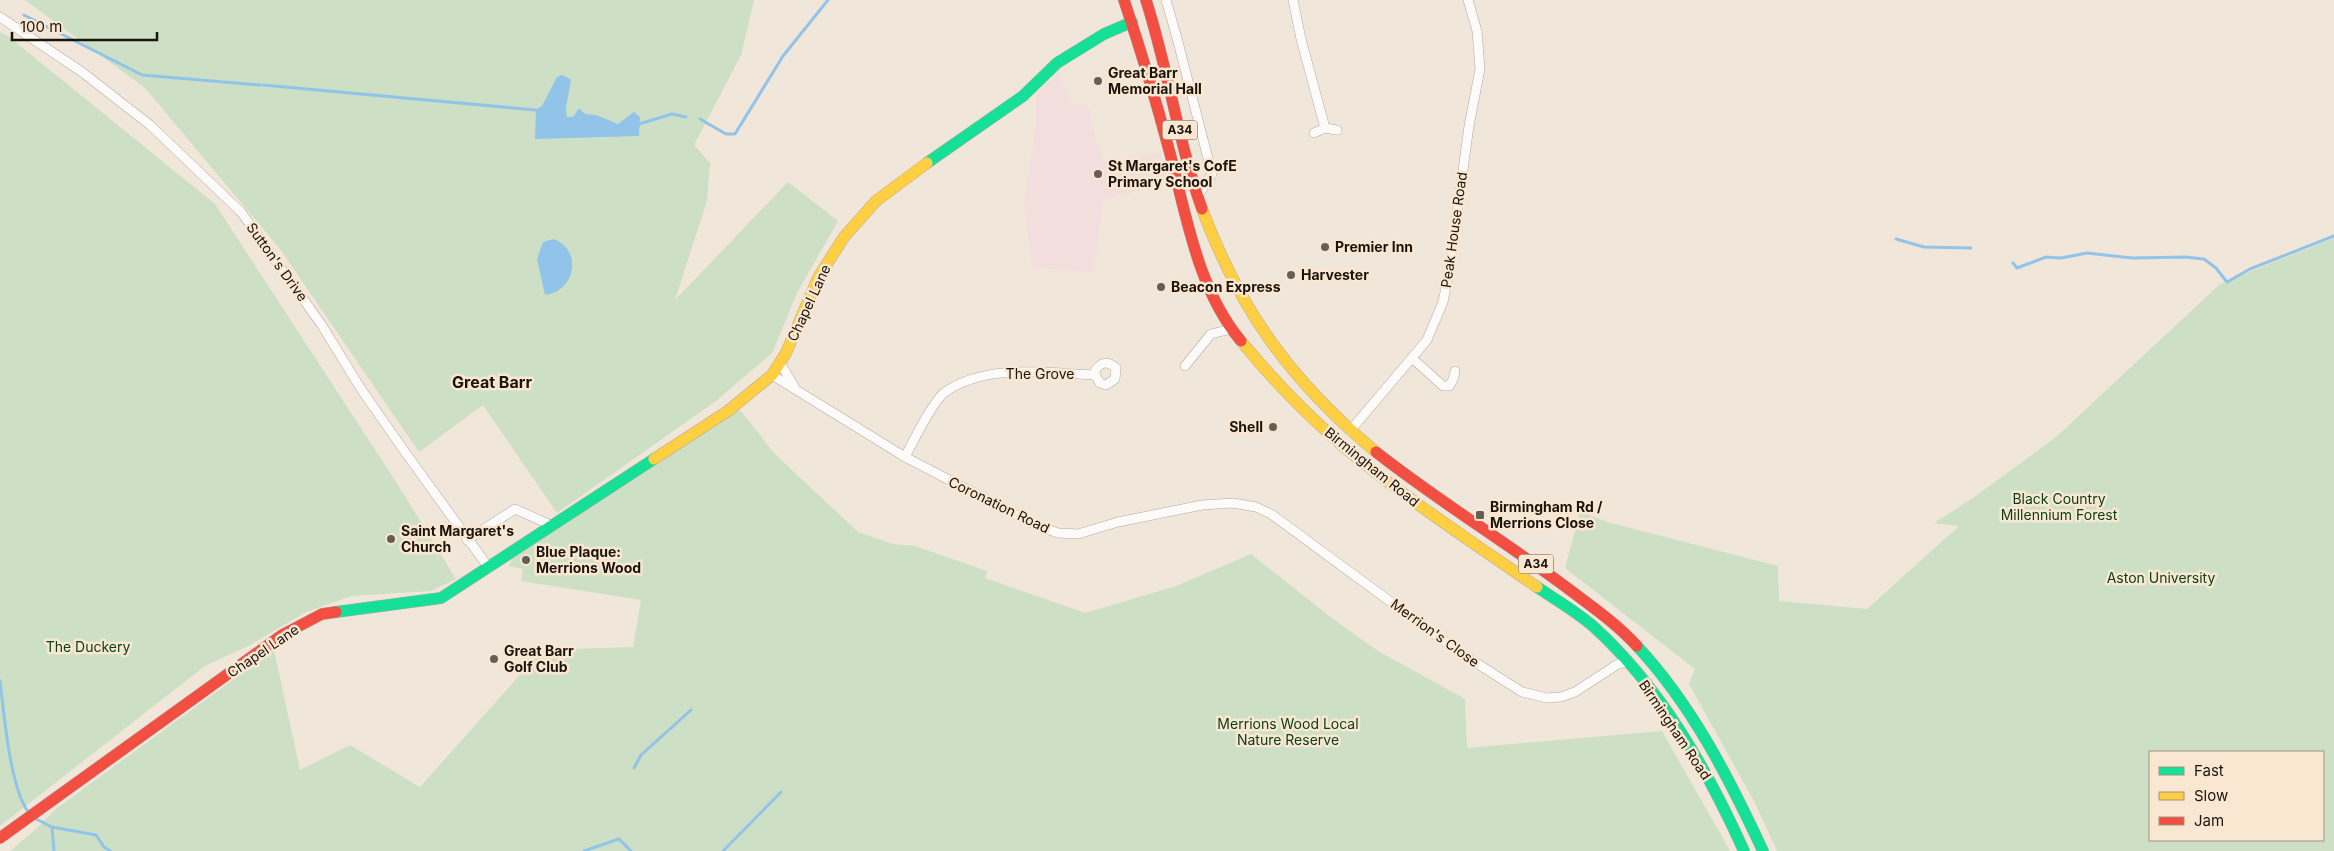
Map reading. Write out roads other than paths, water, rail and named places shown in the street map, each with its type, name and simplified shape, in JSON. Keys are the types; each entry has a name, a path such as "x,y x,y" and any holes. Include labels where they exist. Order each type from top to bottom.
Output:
{"main road":[{"name":"Birmingham Road","path":"1124,0 1153,89 1200,265 1212,294 1231,329 1269,375 1343,446 1400,492 1593,626 1616,649 1661,704 1694,752 1722,802 1744,851"},
{"path":"1132,22 1139,18 1141,8 1138,0"},
{"name":"Birmingham Road","path":"1146,0 1165,64 1184,149 1198,196 1217,247 1227,271 1252,315 1286,363 1330,413 1350,431 1415,483 1527,557 1627,636 1671,686 1699,729 1737,793 1763,851"},
{"name":"Chapel Lane","path":"0,838 282,635 322,614 401,605 441,598 728,411 772,375 786,353 818,278 844,237 876,201 936,156 1023,96 1057,64 1104,34 1132,22"},
{"path":"1217,247 1210,260 1212,276 1224,315"},
{"path":"1227,271 1231,290 1243,323 1231,329"},
{"path":"1616,649 1627,636"},
{"path":"1630,665 1647,658"}],"street":[{"path":"1166,0 1212,174 1198,196"},
{"path":"1293,0 1301,40 1325,128"},
{"name":"Peak House Road","path":"1350,431 1427,340 1443,302 1450,272 1469,126 1480,69 1477,31 1468,0"},
{"name":"Sutton's Drive","path":"0,17 82,72 150,125 240,212 320,324 361,389 467,540 489,568"},
{"path":"1314,133 1325,128 1337,130"},
{"path":"1186,366 1211,334 1231,329"},
{"path":"1412,358 1443,386 1449,386 1455,371"},
{"name":"Coronation Road","path":"780,363 794,387"},
{"name":"The Grove","path":"905,457 928,416 944,393 974,378 1011,372 1095,375"},
{"name":"Coronation Road","path":"772,375 905,457 1029,522 1058,532 1078,534 1118,522 1202,505 1233,502 1256,507"},
{"name":"Merrion's Close","path":"1256,507 1271,514 1456,650 1522,692 1547,698 1561,697 1575,692 1618,664 1630,665"},
{"path":"467,540 515,509 553,526"}],"water":[{"path":"562,75 571,81 566,107 567,117 573,117 579,108 585,114 596,115 618,124 634,112 640,117 639,136 535,139 536,110 542,106 557,77"},
{"path":"553,239 563,244 569,251 572,269 564,286 555,292 545,295 537,259 543,242"}],"waterway":[{"path":"700,119 726,134 735,134 783,56 828,0"},
{"path":"24,15 142,75 260,85"},
{"path":"263,85 536,110"},
{"path":"639,124 672,114 686,117"},
{"path":"2013,263 2017,268 2046,257 2061,258 2087,253 2132,258 2185,257 2204,259 2216,268 2227,282 2250,269 2334,236"},
{"path":"1896,239 1924,247 1971,248"},
{"path":"0,681 9,751 17,788 30,814"},
{"path":"634,768 641,755 691,710"},
{"path":"723,851 781,792"},
{"path":"34,818 52,827 54,851"},
{"path":"52,827 96,835 104,847 110,851"},
{"path":"584,851 619,839 631,851"}],"place":[{"name":"Great Barr Memorial Hall","path":"1098,81"},
{"name":"St Margaret's CofE Primary School","path":"1098,174"},
{"name":"Premier Inn","path":"1325,247"},
{"name":"Harvester","path":"1291,275"},
{"name":"Beacon Express","path":"1161,287"},
{"name":"Shell","path":"1273,427"},
{"name":"Birmingham Rd / Merrions Close","path":"1480,515"},
{"name":"Saint Margaret's Church","path":"391,539"},
{"name":"Blue Plaque: Merrions Wood","path":"526,560"},
{"name":"Great Barr Golf Club","path":"494,659"}],"district":[{"name":"Great Barr","path":"492,382"}],"park label":[{"name":"Black Country Millennium Forest","path":"2059,508"},
{"name":"Aston University","path":"2161,578"},
{"name":"The Duckery","path":"88,647"},
{"name":"Merrions Wood Local Nature Reserve","path":"1288,732"}]}
